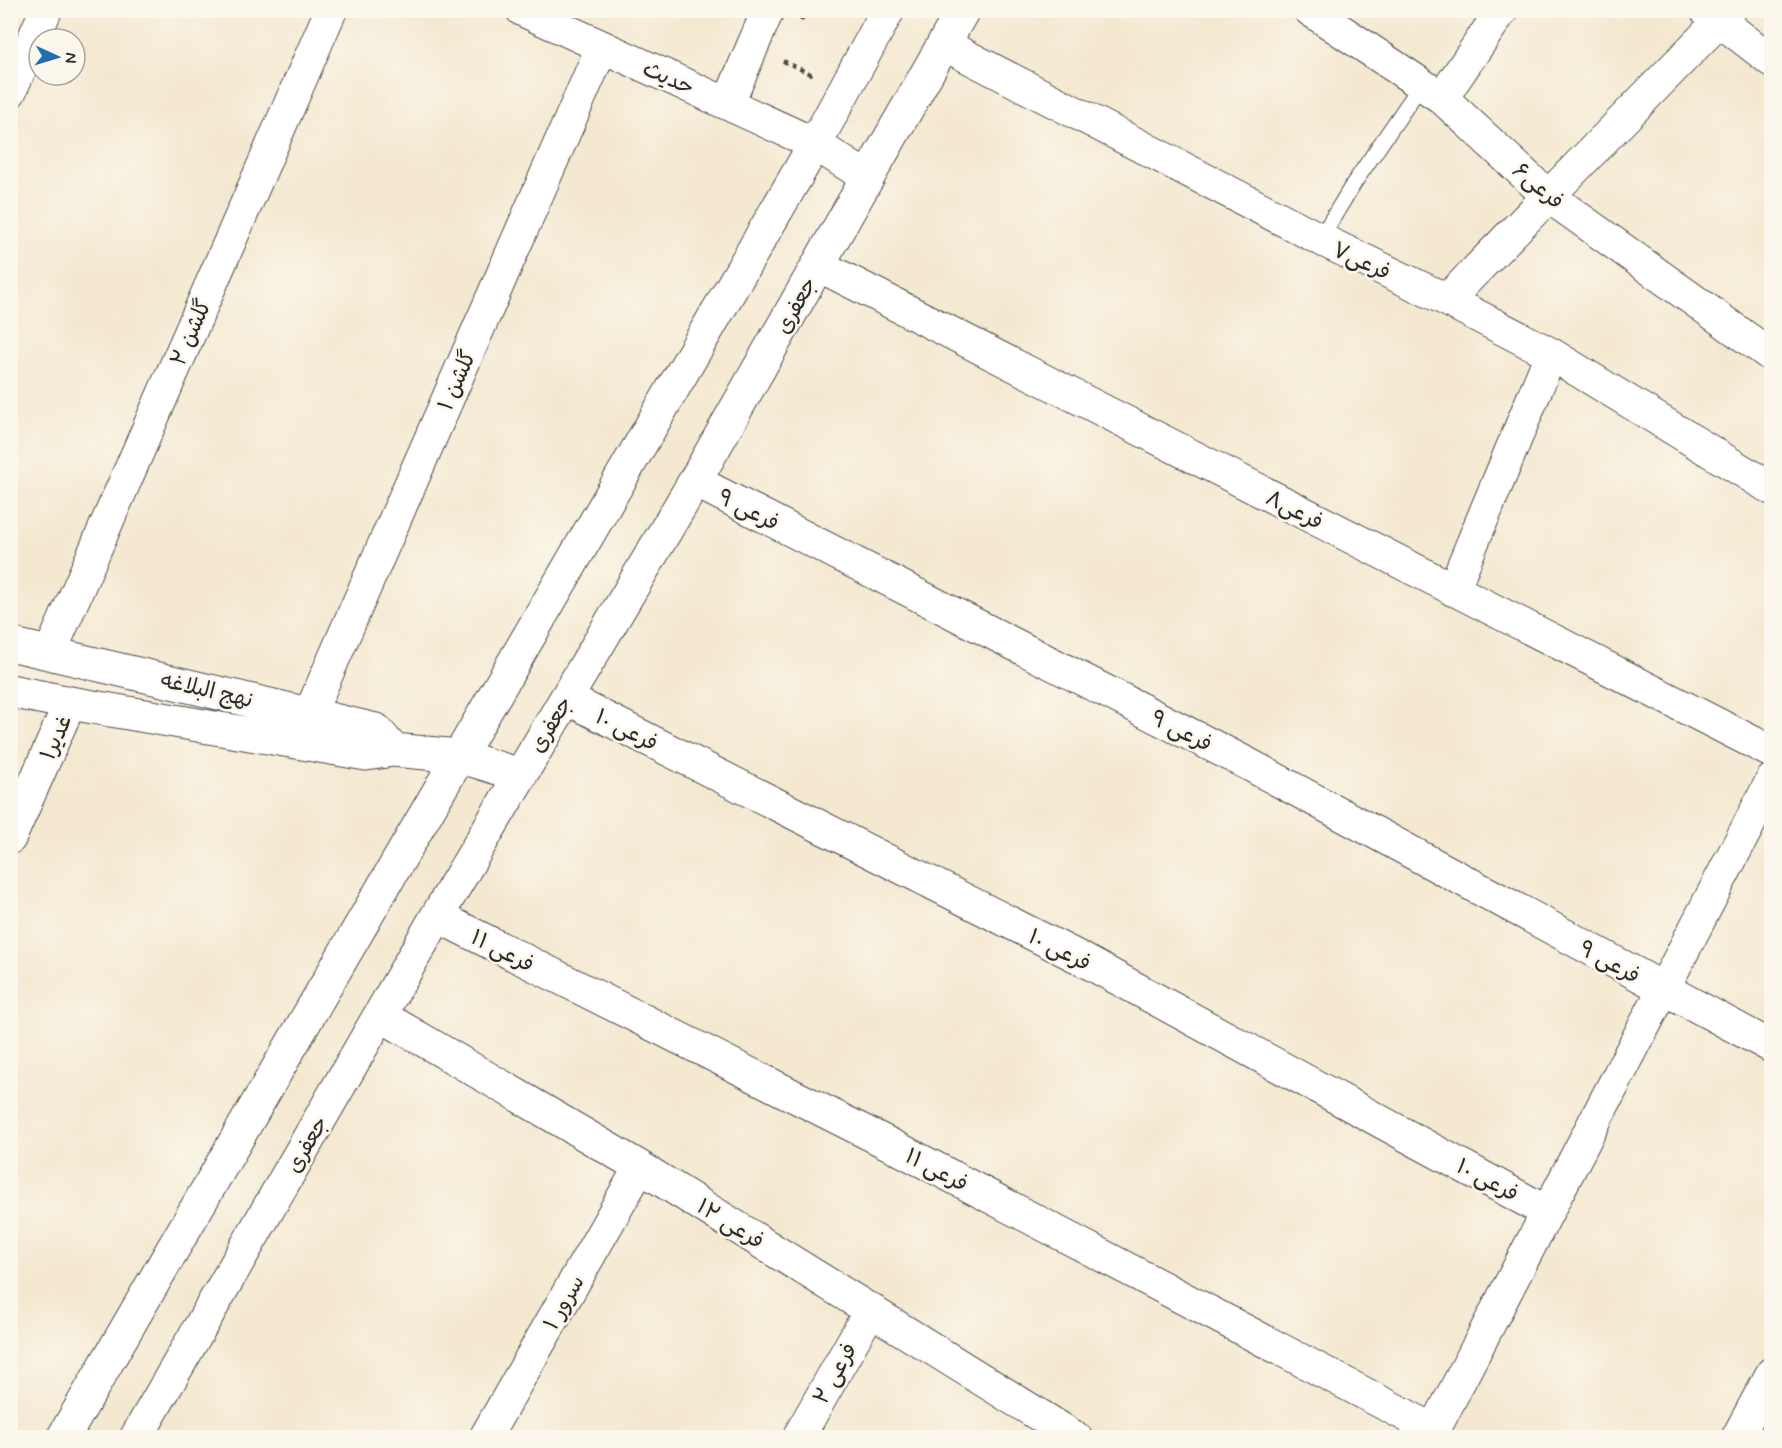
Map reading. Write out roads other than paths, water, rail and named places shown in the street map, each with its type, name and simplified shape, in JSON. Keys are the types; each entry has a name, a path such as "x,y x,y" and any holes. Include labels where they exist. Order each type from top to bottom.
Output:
{"main road":[{"path":"63,1437 815,144 888,10"},
{"name":"جعفری","path":"136,1437 436,916 695,481 963,10"},
{"name":"نهج البلاغه","path":"10,644 376,730 393,750"},
{"name":"نهج البلاغه","path":"10,691 366,754 393,750 459,756 520,775"}],"street":[{"path":"10,92 46,10"},
{"name":"گلشن ۲","path":"50,653 331,10"},
{"name":"حدیث","path":"522,10 815,144 868,178"},
{"path":"728,104 768,10"},
{"name":"فرعی۶","path":"1310,10 1432,92 1548,196 1772,356"},
{"path":"1432,92 1502,10"},
{"path":"1447,300 1719,14 1772,61"},
{"name":"فرعی۷","path":"944,44 1320,239 1447,300 1551,354 1772,489"},
{"name":"گلشن ۱","path":"310,713 602,47"},
{"name":"فرعی۸","path":"818,265 1772,752"},
{"path":"1453,590 1551,354"},
{"name":"فرعی ۹","path":"695,481 1248,764 1772,1047"},
{"name":"فرعی ۱۰","path":"566,698 1078,957 1547,1212"},
{"name":"غدیر۱","path":"10,838 70,703"},
{"path":"1432,1434 1772,780"},
{"name":"فرعی ۱۱","path":"436,916 905,1152 1432,1434"},
{"name":"فرعی ۱۲","path":"381,1015 640,1167 1076,1437"},
{"name":"سرور ۱","path":"485,1437 640,1167"},
{"name":"فرعی ۲","path":"798,1437 871,1310"},
{"path":"1737,1437 1772,1373"}],"lane":[{"path":"1320,239 1354,183 1432,92"}]}
